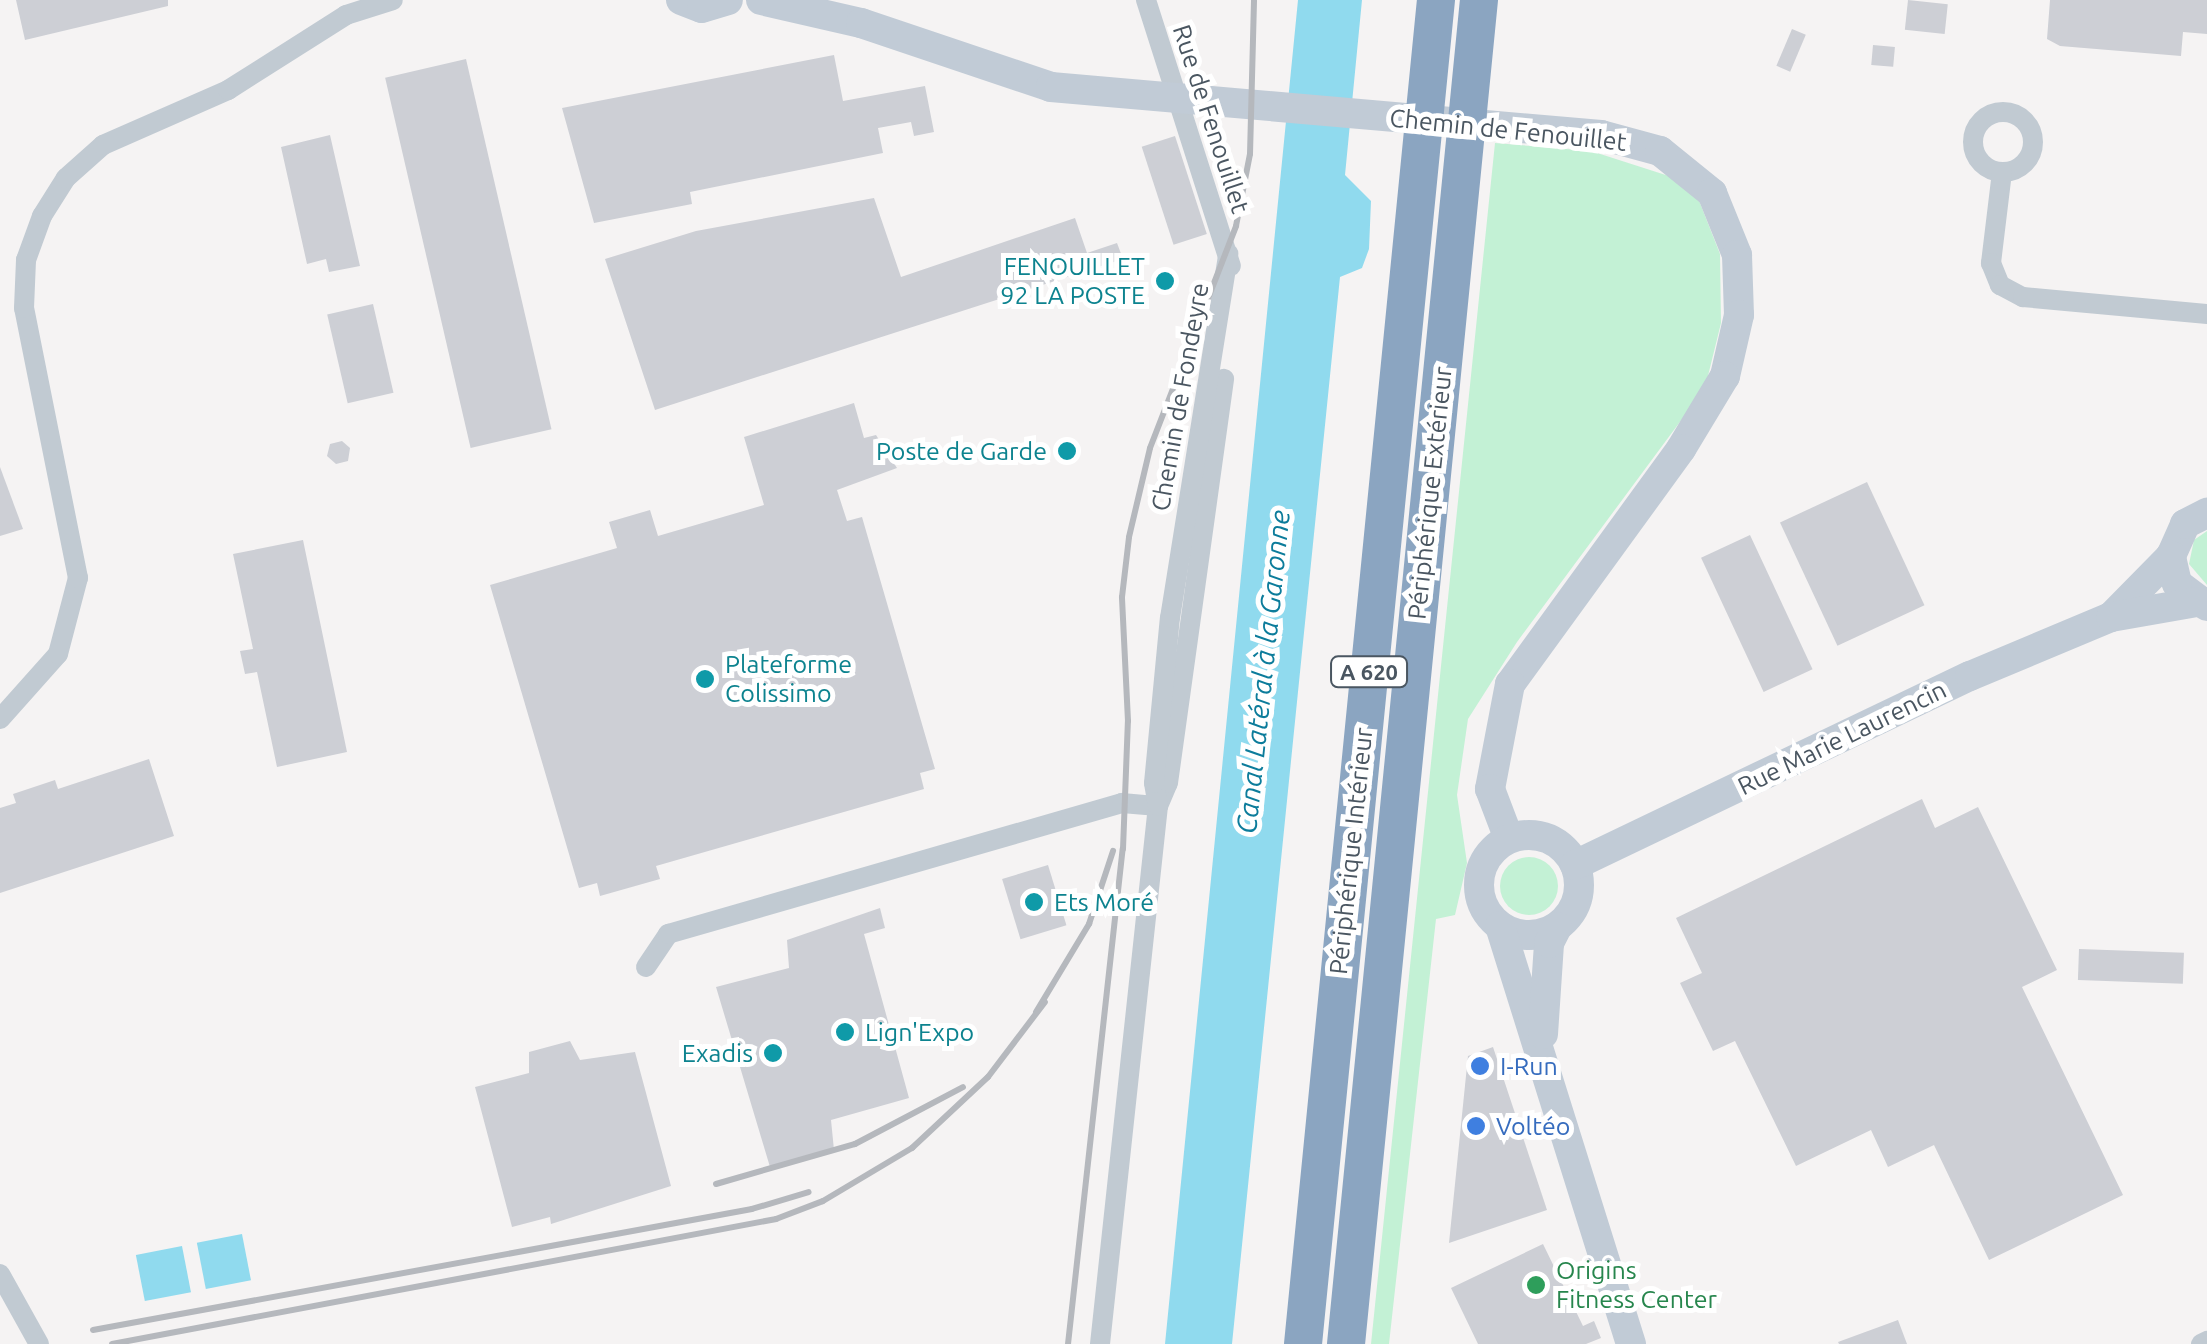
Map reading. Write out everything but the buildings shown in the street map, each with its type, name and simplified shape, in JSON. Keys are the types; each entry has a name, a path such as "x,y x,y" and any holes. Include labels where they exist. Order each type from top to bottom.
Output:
{"highway":[{"name":"Périphérique Intérieur","path":"1303,1344 1436,0"},
{"name":"Périphérique Extérieur","path":"1346,1344 1478,0"}],"street":[{"path":"0,720 58,654 78,578 24,308 26,260 42,216 66,178 103,145 228,90 346,15 392,0"},
{"path":"681,0 702,8 728,0"},
{"name":"Chemin de Fenouillet","path":"761,0 861,23 1051,86 1539,130 1632,142 1687,167 1712,193 1729,226 1738,315 1725,376 1711,402 1510,684 1490,789 1508,840"},
{"name":"Chemin de Fenouillet","path":"865,0 928,47"},
{"name":"Rue de Fenouillet","path":"1146,0 1228,254"},
{"path":"2002,172 1991,263 2000,285 2023,297 2207,314"},
{"name":"Chemin de Fondeyre","path":"1100,1344 1158,806 1168,783 1233,320 1228,254"},
{"name":"Rue Marie Laurencin","path":"2112,617 2171,556 2186,524 2207,513"},
{"path":"2171,556 2177,583 2202,604"},
{"name":"Rue Marie Laurencin","path":"1575,866 1970,676 2112,617 2202,604"},
{"path":"646,967 668,934 1122,802 1158,806"},
{"path":"1541,1057 1549,943 1579,893 1575,866 1547,838 1508,840 1494,850 1479,882 1481,900 1500,926 1541,1057 1631,1344"},
{"path":"1500,926 1522,935 1557,927"},
{"path":"0,1274 39,1344"}],"green space":[{"path":"1495,143 1591,151 1675,178 1698,198 1720,254 1721,323 1705,388 1517,642 1468,719 1457,795 1467,863 1455,915 1436,919 1389,1344 1371,1344"},
{"path":"2207,531 2207,585 2189,564 2194,540"},
{"path":"1529,857 1549,866 1558,886 1549,906 1529,915 1509,906 1500,886 1509,866"}],"water":[{"name":"Canal Latéral à la Garonne","path":"1298,0 1362,0 1345,175 1371,201 1369,249 1362,268 1340,277 1232,1344 1165,1344"},
{"path":"242,1234 251,1280 206,1289 197,1243"},
{"path":"182,1246 191,1292 145,1301 136,1255"}],"railway":[{"path":"1068,1344 1123,849 1128,721 1122,597 1129,537 1150,448 1236,226 1250,154 1254,0"},
{"path":"1036,1012 1089,924 1113,851"},
{"path":"112,1344 776,1219 823,1201 912,1148 988,1077 1045,1002"},
{"path":"716,1184 855,1144 963,1087"},
{"path":"93,1330 752,1209 809,1192"}],"place":[{"name":"FENOUILLET 92 LA POSTE","path":"1165,281"},
{"name":"Poste de Garde","path":"1067,451"},
{"name":"Plateforme Colissimo","path":"705,679"},
{"name":"Ets Moré","path":"1034,902"},
{"name":"Lign'Expo","path":"845,1032"},
{"name":"Exadis","path":"773,1053"},
{"name":"I-Run","path":"1480,1066"},
{"name":"Voltéo","path":"1476,1126"},
{"name":"Origins Fitness Center","path":"1536,1285"}]}
